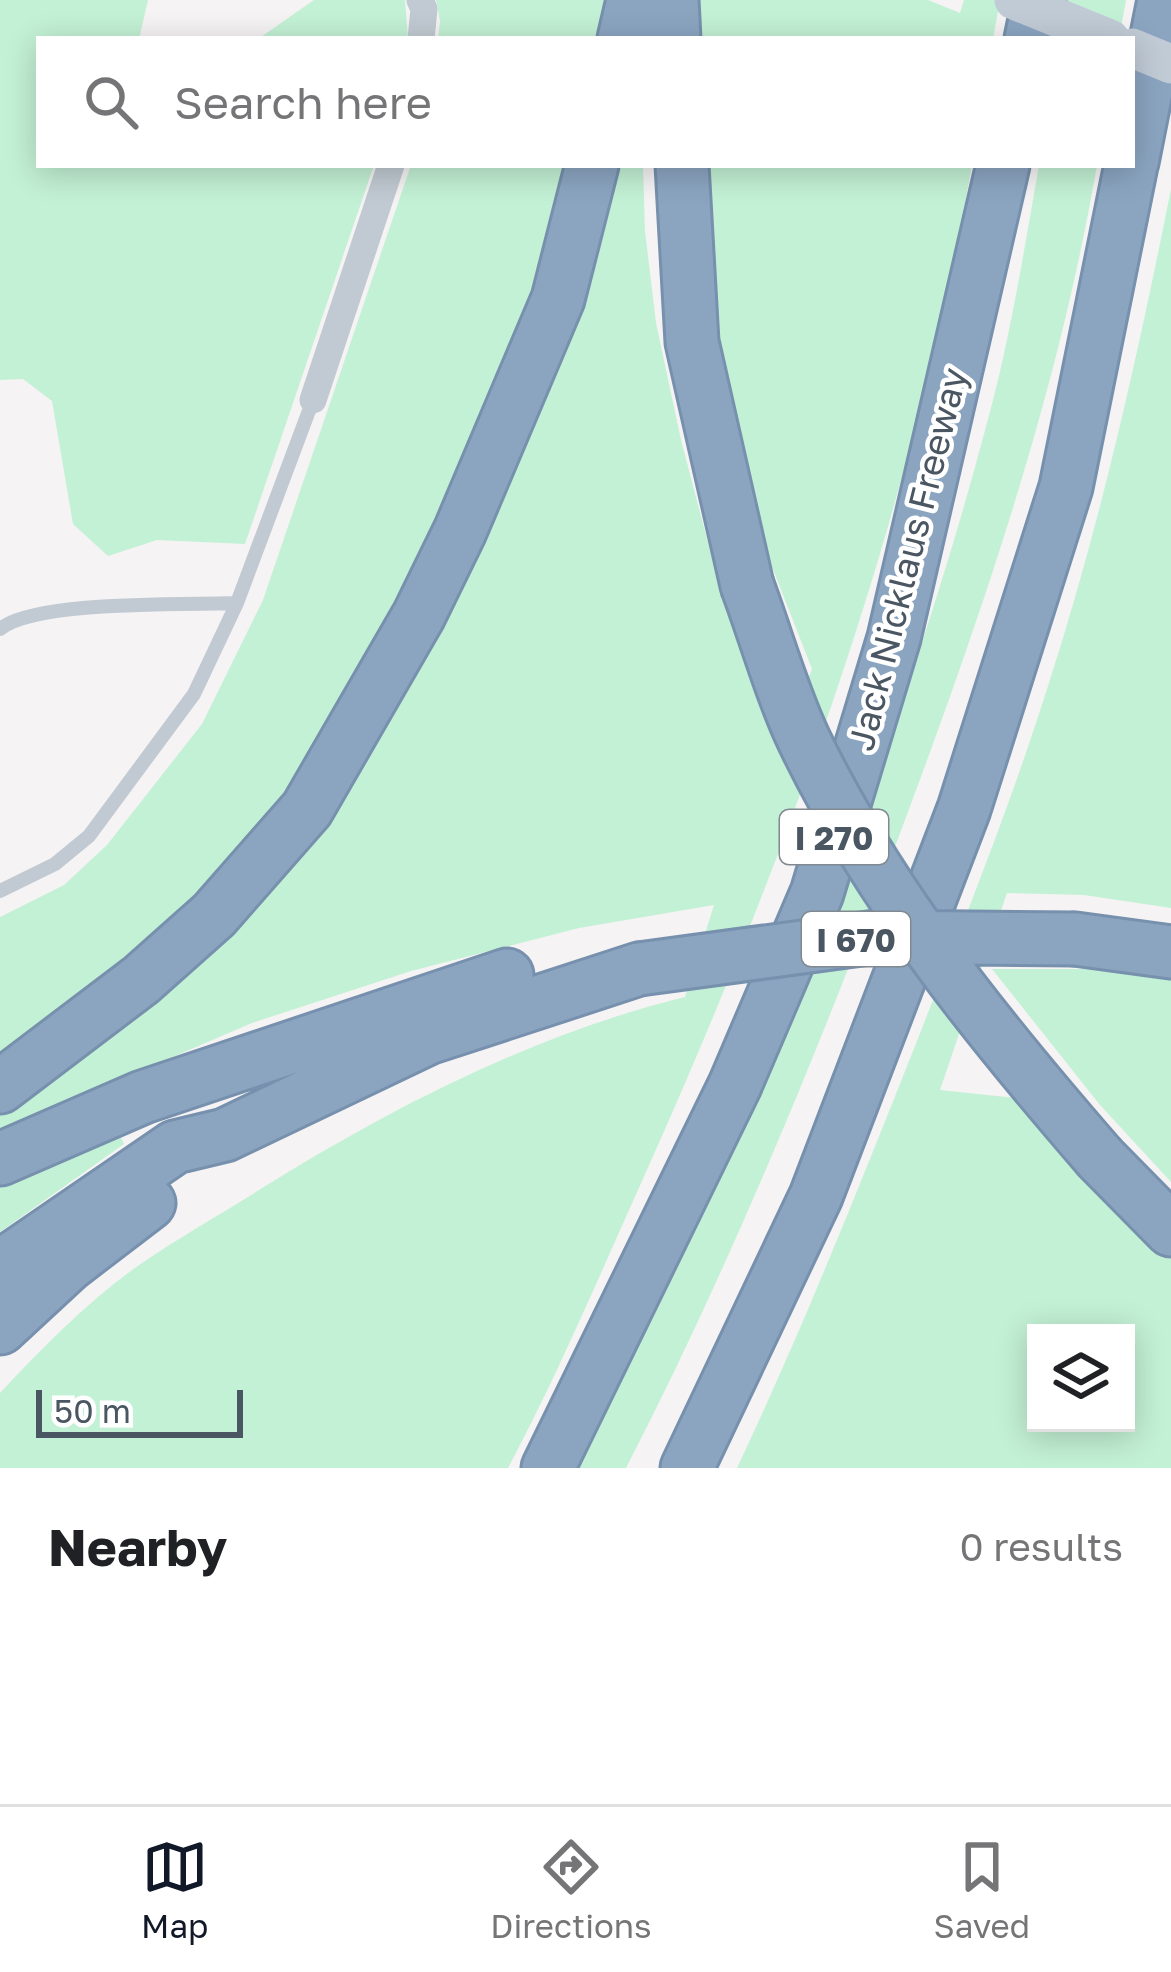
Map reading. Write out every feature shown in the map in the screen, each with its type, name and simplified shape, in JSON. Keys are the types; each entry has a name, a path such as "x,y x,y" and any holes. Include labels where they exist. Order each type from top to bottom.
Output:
{"highway":[{"path":"625,36 633,0"},
{"path":"672,0 674,36"},
{"path":"1032,36 1039,0"},
{"name":"I 270","path":"1135,149 1164,0"},
{"path":"0,1087 141,980 214,915 307,809 418,615 460,531 558,299 591,168"},
{"path":"682,168 692,342 747,585 803,738 880,877 1012,1057 1171,1230"},
{"name":"Jack Nicklaus Freeway","path":"548,1468 735,1085 817,892 894,638 1002,168"},
{"name":"I 270","path":"687,1468 816,1196 964,809 1066,488 1131,168"},
{"name":"I 670","path":"639,969 876,937 1075,939 1171,952"},
{"path":"0,1267 176,1148 225,1135 428,1038 639,969"},
{"path":"0,1159 143,1097 519,971 639,969"},
{"path":"0,1328 122,1221 178,1183 225,1135"}],"main road":[{"path":"1014,0 1103,36"},
{"path":"1135,49 1171,64"}],"street":[{"path":"420,0 424,10 421,36"},
{"path":"313,400 390,168"}],"lane":[{"path":"0,891 55,864 89,836 194,694 237,603 313,400"},
{"path":"0,629 13,618 80,609 237,603"}],"green space":[{"path":"0,0 148,0 140,36 36,36 36,168 373,168 245,544 157,540 108,556 73,524 52,401 23,379 0,380"},
{"path":"314,0 405,0 408,36 262,36"},
{"path":"436,0 612,0 606,36 438,36"},
{"path":"689,0 928,0 960,13 964,0 1000,0 994,36 687,36"},
{"path":"1064,0 1126,0 1120,36"},
{"path":"410,168 574,168 556,240 488,420 343,712 269,821 161,941 0,1070 0,917 64,885 107,845 202,724 263,600"},
{"path":"612,168 643,168 656,323 681,440 718,581 788,732 812,669 756,526 717,378 693,168 971,168 916,424 880,552 797,804 699,1051 562,1359 508,1468 0,1468 0,1393 123,1277 309,1160 412,1103 573,1031 685,997 714,905 579,928 411,971 252,1023 0,1131 0,1108 299,832"},
{"path":"1038,168 1096,168 1059,343 1010,517 890,860 799,1091 733,1244 626,1468 576,1468 754,1086 859,824 949,557 1010,327"},
{"path":"1171,189 1171,908 1084,895 1007,893 940,1090 1026,1099 1171,1252 1171,1468 737,1468 852,1202 1019,773 1085,561"},
{"path":"992,969 1115,969 1171,978 1171,1182 1100,1105"},
{"path":"119,1133 124,1144 0,1232 0,1185"}]}
